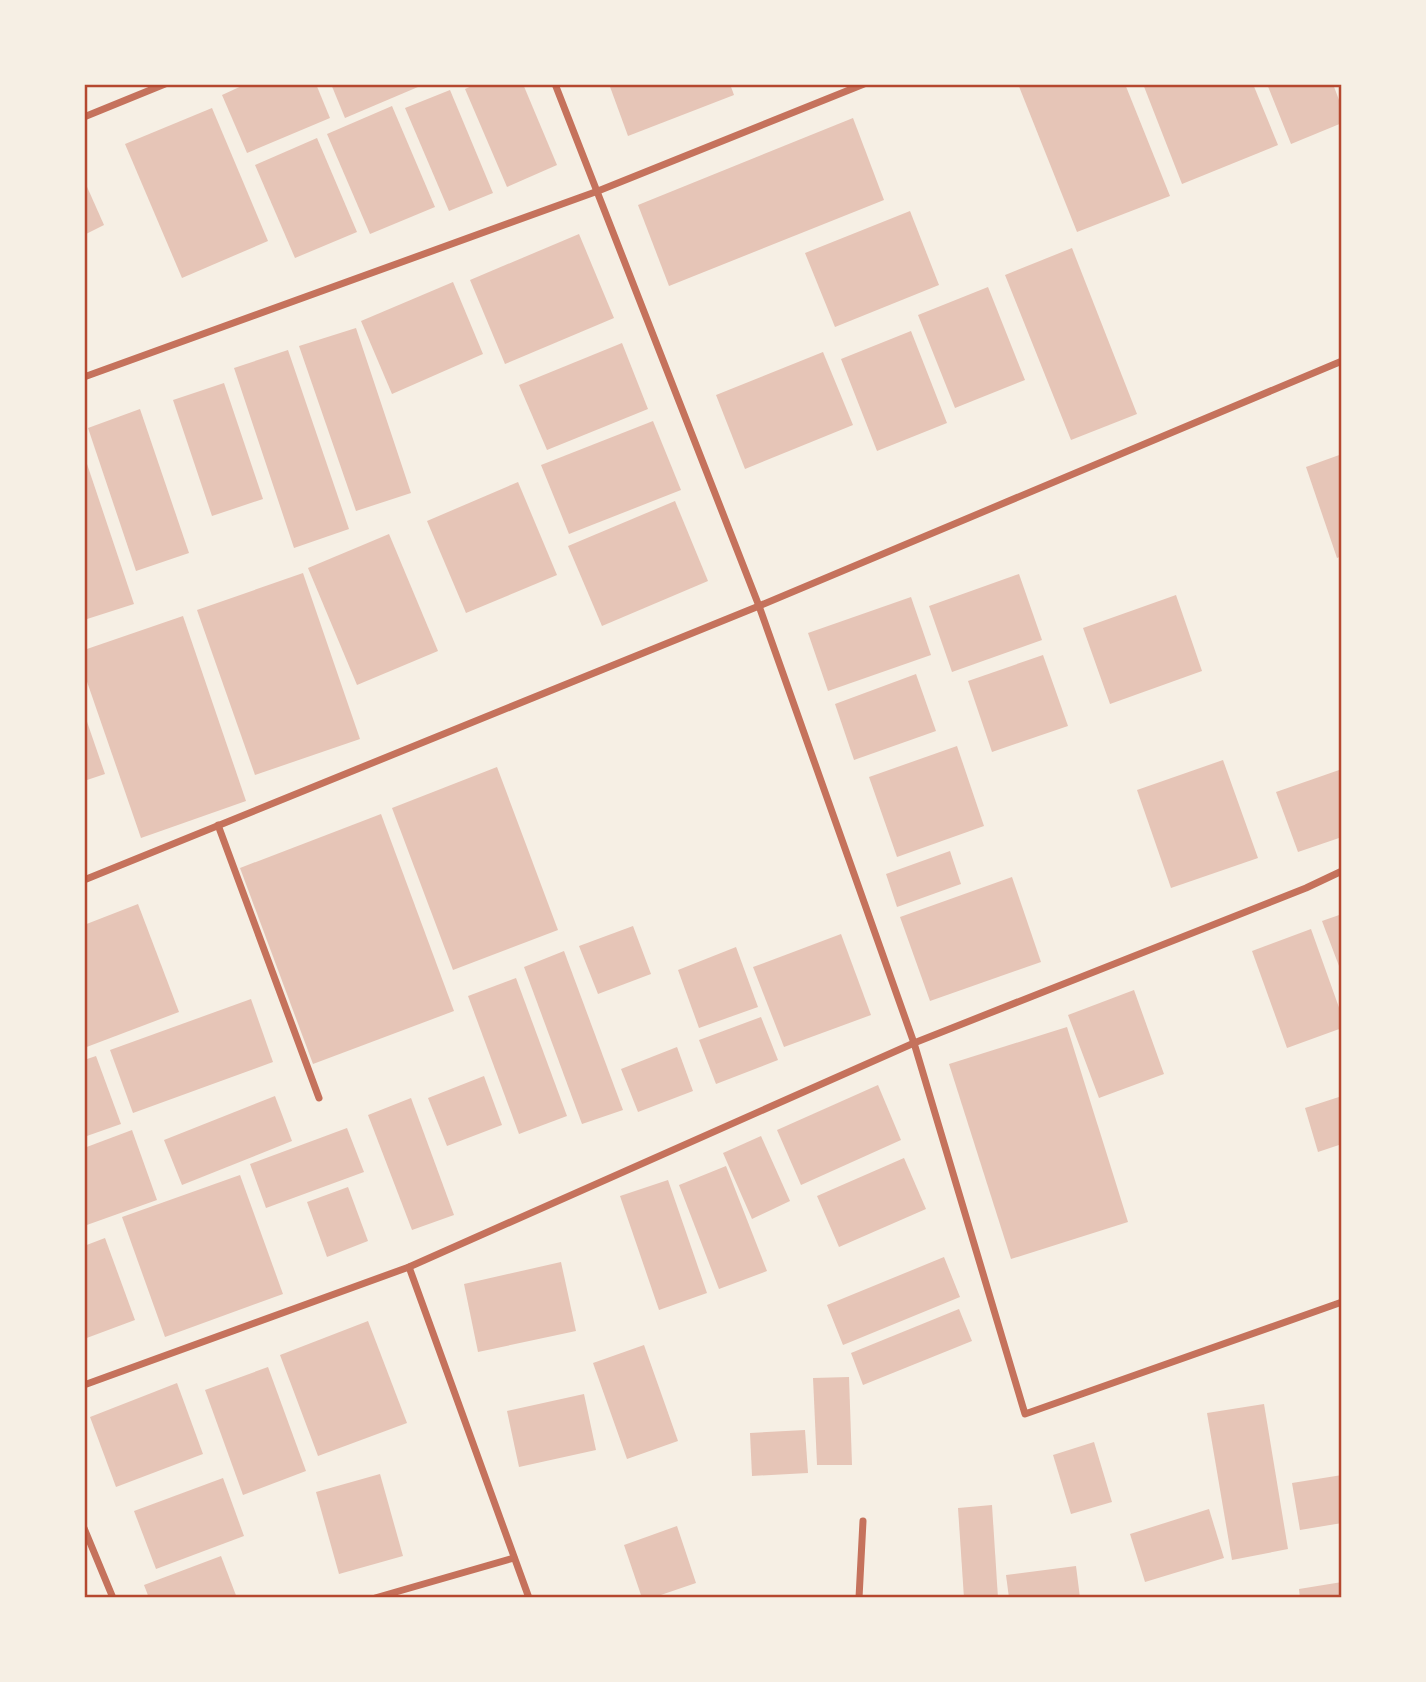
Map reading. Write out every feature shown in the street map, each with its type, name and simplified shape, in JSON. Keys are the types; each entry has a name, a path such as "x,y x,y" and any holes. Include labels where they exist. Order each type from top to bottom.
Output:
{"street":[{"path":"84,117 165,84"},
{"path":"555,84 759,606 914,1043 1025,1414 1342,1302"},
{"path":"84,377 598,191 864,84"},
{"path":"84,880 759,606 1342,361"},
{"path":"218,825 319,1098"},
{"path":"84,1385 409,1267 914,1043 1306,888 1342,871"},
{"path":"409,1267 529,1598"},
{"path":"859,1598 863,1521"},
{"path":"84,1528 113,1598"},
{"path":"375,1598 514,1558"}],"building":[{"path":"246,84 316,84 330,118 247,153 222,95"},
{"path":"331,84 425,84 345,118"},
{"path":"476,84 523,84 557,165 507,187 465,89"},
{"path":"609,84 730,84 734,95 628,136"},
{"path":"1018,84 1125,84 1170,196 1077,232"},
{"path":"1143,84 1253,84 1278,145 1182,184"},
{"path":"1267,84 1333,84 1342,108 1342,123 1291,144"},
{"path":"450,90 493,193 449,211 405,108"},
{"path":"392,106 435,207 370,234 327,134"},
{"path":"212,108 268,241 182,278 125,144"},
{"path":"853,118 884,200 669,286 638,205"},
{"path":"317,138 357,232 295,258 255,165"},
{"path":"84,180 104,225 84,235"},
{"path":"910,211 939,285 835,327 805,253"},
{"path":"579,234 614,318 505,364 470,280"},
{"path":"1072,248 1137,414 1071,440 1005,275"},
{"path":"453,282 483,354 392,394 361,321"},
{"path":"988,287 1025,380 955,408 918,315"},
{"path":"356,328 411,493 356,511 299,346"},
{"path":"911,331 947,423 877,451 841,359"},
{"path":"622,343 648,409 547,450 519,385"},
{"path":"288,350 349,529 294,548 234,368"},
{"path":"823,352 853,425 745,469 716,395"},
{"path":"224,383 263,499 212,516 173,400"},
{"path":"140,409 189,553 136,571 88,428"},
{"path":"653,421 681,490 569,534 541,465"},
{"path":"1342,454 1342,556 1337,558 1306,467"},
{"path":"84,455 134,604 84,620"},
{"path":"518,482 557,575 466,613 427,521"},
{"path":"675,501 708,581 602,626 568,546"},
{"path":"389,534 438,651 357,685 308,568"},
{"path":"303,573 360,739 255,775 197,610"},
{"path":"1019,574 1042,640 952,672 929,606"},
{"path":"1176,595 1202,671 1110,704 1083,628"},
{"path":"911,597 931,655 828,691 808,633"},
{"path":"183,616 246,801 141,838 84,673 84,650"},
{"path":"1043,655 1068,726 992,752 968,681"},
{"path":"916,674 936,731 854,760 835,704"},
{"path":"84,713 105,774 84,781"},
{"path":"957,746 984,826 897,857 869,777"},
{"path":"1223,760 1258,858 1171,888 1137,790"},
{"path":"497,767 558,930 453,970 392,808"},
{"path":"1342,769 1342,837 1298,852 1276,792"},
{"path":"381,814 454,1011 313,1064 240,868"},
{"path":"950,851 961,884 897,907 886,874"},
{"path":"1012,877 1041,962 930,1001 900,917"},
{"path":"138,904 179,1012 84,1048 84,925"},
{"path":"1342,914 1342,974 1322,921"},
{"path":"633,926 651,974 598,994 579,946"},
{"path":"1311,929 1342,1016 1342,1028 1287,1048 1252,951"},
{"path":"841,934 871,1015 784,1047 753,967"},
{"path":"736,947 758,1007 699,1028 678,970"},
{"path":"564,951 623,1110 582,1124 524,967"},
{"path":"516,978 567,1116 519,1134 468,996"},
{"path":"1134,990 1164,1074 1099,1098 1068,1015"},
{"path":"251,999 273,1062 133,1113 110,1050"},
{"path":"761,1017 778,1060 716,1084 699,1040"},
{"path":"1067,1027 1128,1222 1011,1259 949,1064"},
{"path":"677,1047 693,1091 638,1112 621,1069"},
{"path":"96,1056 121,1124 84,1137 84,1060"},
{"path":"484,1076 502,1125 447,1146 428,1098"},
{"path":"878,1085 901,1140 801,1185 777,1130"},
{"path":"275,1096 292,1141 182,1185 164,1140"},
{"path":"1342,1096 1342,1144 1318,1152 1305,1108"},
{"path":"411,1098 454,1215 412,1230 368,1115"},
{"path":"347,1128 364,1172 266,1208 250,1164"},
{"path":"132,1130 157,1200 84,1226 84,1148"},
{"path":"761,1136 790,1201 752,1219 723,1153"},
{"path":"904,1158 926,1209 839,1247 817,1196"},
{"path":"726,1166 767,1271 719,1289 679,1185"},
{"path":"240,1175 283,1294 165,1337 122,1217"},
{"path":"668,1180 707,1293 659,1310 620,1196"},
{"path":"348,1187 368,1241 327,1257 307,1202"},
{"path":"105,1238 135,1320 84,1339 84,1246"},
{"path":"944,1257 960,1297 843,1345 827,1305"},
{"path":"561,1262 576,1331 478,1352 464,1284"},
{"path":"959,1309 972,1341 863,1385 851,1353"},
{"path":"368,1321 407,1423 318,1456 280,1355"},
{"path":"644,1345 678,1441 627,1459 593,1363"},
{"path":"268,1367 306,1471 243,1495 205,1390"},
{"path":"849,1377 852,1465 817,1465 813,1378"},
{"path":"177,1383 203,1454 116,1487 90,1417"},
{"path":"584,1394 596,1450 519,1467 507,1411"},
{"path":"1264,1404 1288,1549 1232,1560 1207,1413"},
{"path":"805,1430 808,1473 752,1476 750,1433"},
{"path":"1094,1442 1112,1502 1071,1514 1053,1455"},
{"path":"380,1474 403,1556 339,1574 316,1492"},
{"path":"1342,1475 1342,1523 1300,1530 1292,1483"},
{"path":"223,1478 244,1536 156,1569 134,1511"},
{"path":"992,1505 998,1598 964,1598 958,1508"},
{"path":"1209,1509 1224,1558 1145,1582 1130,1534"},
{"path":"677,1526 696,1583 652,1598 642,1598 624,1545"},
{"path":"221,1556 237,1598 149,1598 144,1585"},
{"path":"1076,1566 1080,1598 1009,1598 1006,1575"},
{"path":"1342,1582 1342,1598 1300,1598 1299,1589"}]}
